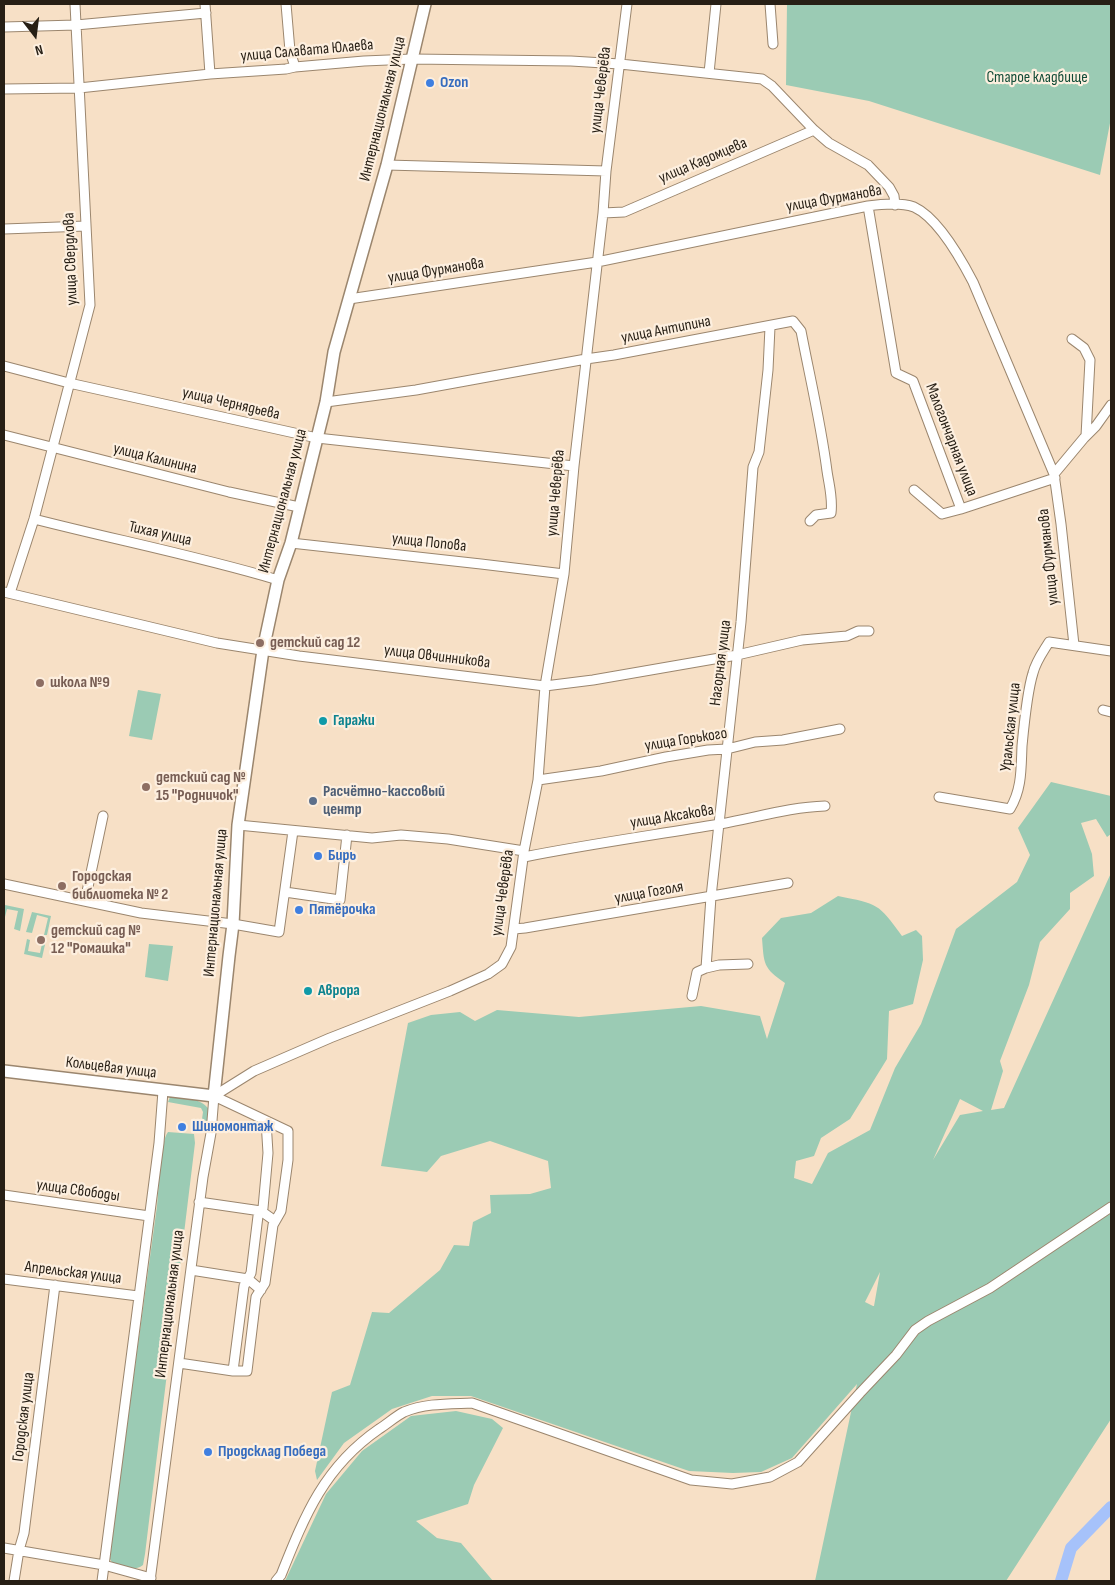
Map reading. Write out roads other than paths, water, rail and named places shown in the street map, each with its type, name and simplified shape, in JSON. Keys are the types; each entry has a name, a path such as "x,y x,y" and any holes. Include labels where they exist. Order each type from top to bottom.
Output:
{"main road":[{"name":"Интернациональная улица","path":"214,1096 233,924 238,825 263,650 278,580 291,543 326,402 334,352 387,164 425,4"},
{"name":"Кольцевая улица","path":"4,1071 214,1096"}],"street":[{"name":"улица Свердлова","path":"7,592 34,520 90,305 75,4"},
{"path":"286,4 290,51 294,67"},
{"name":"улица Чеверёва","path":"214,1096 254,1071 488,974 502,964 511,947 524,854 538,780 545,686 564,574 606,171 627,4"},
{"path":"710,73 716,4"},
{"path":"770,4 773,44"},
{"path":"4,27 76,24 206,8 210,74"},
{"name":"улица Салавата Юлаева","path":"4,89 79,88 210,74 364,61 412,59 571,61 620,64 762,79 772,86 814,130"},
{"path":"814,130 829,143 868,165 889,187 894,196 895,205"},
{"name":"улица Кадомцева","path":"603,213 624,212 814,130"},
{"path":"387,164 606,171"},
{"name":"улица Фурманова","path":"349,299 597,262 868,206 884,204 913,207 927,217 944,235 959,256 973,282 1055,476 1062,524 1074,645"},
{"name":"Малогончарная улица","path":"868,206 896,373 913,381 961,509 1055,476"},
{"path":"4,229 86,226"},
{"name":"улица Антипина","path":"326,402 416,390 586,359 614,356 793,321 801,331 822,432 828,479 833,500 831,513 816,515 810,521"},
{"name":"Нагорная улица","path":"692,996 697,972 706,968 711,897 742,622 753,467 759,452 768,370 770,327"},
{"path":"1072,338 1084,348 1090,360 1086,436"},
{"name":"улица Чернядьева","path":"4,366 69,383 317,438 574,466"},
{"path":"1055,476 1111,405"},
{"name":"улица Калинина","path":"4,435 229,492 299,507"},
{"path":"914,490 942,514 961,509"},
{"name":"Тихая улица","path":"34,520 222,564 278,580"},
{"name":"улица Попова","path":"291,543 564,574"},
{"name":"улица Овчинникова","path":"7,592 217,643 545,686 592,680 737,655 802,640 847,636 858,631 869,631"},
{"name":"Уральская улица","path":"939,797 1010,809 1021,783 1022,745 1032,673 1049,642 1111,651"},
{"name":"улица Горького","path":"538,780 601,771 708,750 727,750 755,742 783,740 840,729"},
{"name":"улица Аксакова","path":"238,825 372,838 400,836 439,838 524,854 720,824 808,807 825,806"},
{"path":"85,901 103,816"},
{"path":"4,884 141,913 233,924 279,932 293,831"},
{"path":"285,892 340,900 347,835"},
{"name":"улица Гоголя","path":"514,929 788,883"},
{"path":"706,968 719,965 748,964"},
{"name":"Интернациональная улица","path":"102,1581 159,1143 163,1091"},
{"path":"179,1363 233,1371 247,1371 256,1297 266,1283 272,1225 280,1211 288,1160 288,1131 214,1096"},
{"name":"Интернациональная улица","path":"151,1580 199,1202 211,1133 214,1096"},
{"path":"233,1371 244,1286 251,1273 258,1216 261,1211 268,1153 266,1121"},
{"name":"улица Свободы","path":"4,1195 149,1216"},
{"path":"199,1202 261,1211 275,1221"},
{"path":"276,1581 281,1575 316,1496 339,1463 368,1437 403,1412 434,1404 472,1403 691,1480 732,1484 770,1477 798,1462 860,1392 896,1355 915,1330 928,1321 990,1288 1111,1207"},
{"path":"191,1270 248,1279 261,1290"},
{"name":"Апрельская улица","path":"4,1279 138,1296"},
{"name":"Городская улица","path":"14,1581 24,1532 55,1285"},
{"path":"4,1548 104,1565 151,1580"}],"waterway":[{"path":"1061,1581 1071,1548 1111,1507"}],"place":[{"name":"Ozon","path":"430,83"},
{"name":"детский сад 12","path":"260,643"},
{"name":"школа №9","path":"40,683"},
{"name":"Гаражи","path":"323,721"},
{"name":"детский сад № 15 \"Родничок\"","path":"146,787"},
{"name":"Расчётно-кассовый центр","path":"313,801"},
{"name":"Бирь","path":"318,856"},
{"name":"Городская библиотека № 2","path":"62,886"},
{"name":"Пятёрочка","path":"299,910"},
{"name":"детский сад № 12 \"Ромашка\"","path":"41,940"},
{"name":"Аврора","path":"308,991"},
{"name":"Шиномонтаж","path":"182,1127"},
{"name":"Продсклад Победа","path":"208,1452"}],"park label":[{"name":"Старое кладбище","path":"1037,78"}]}
